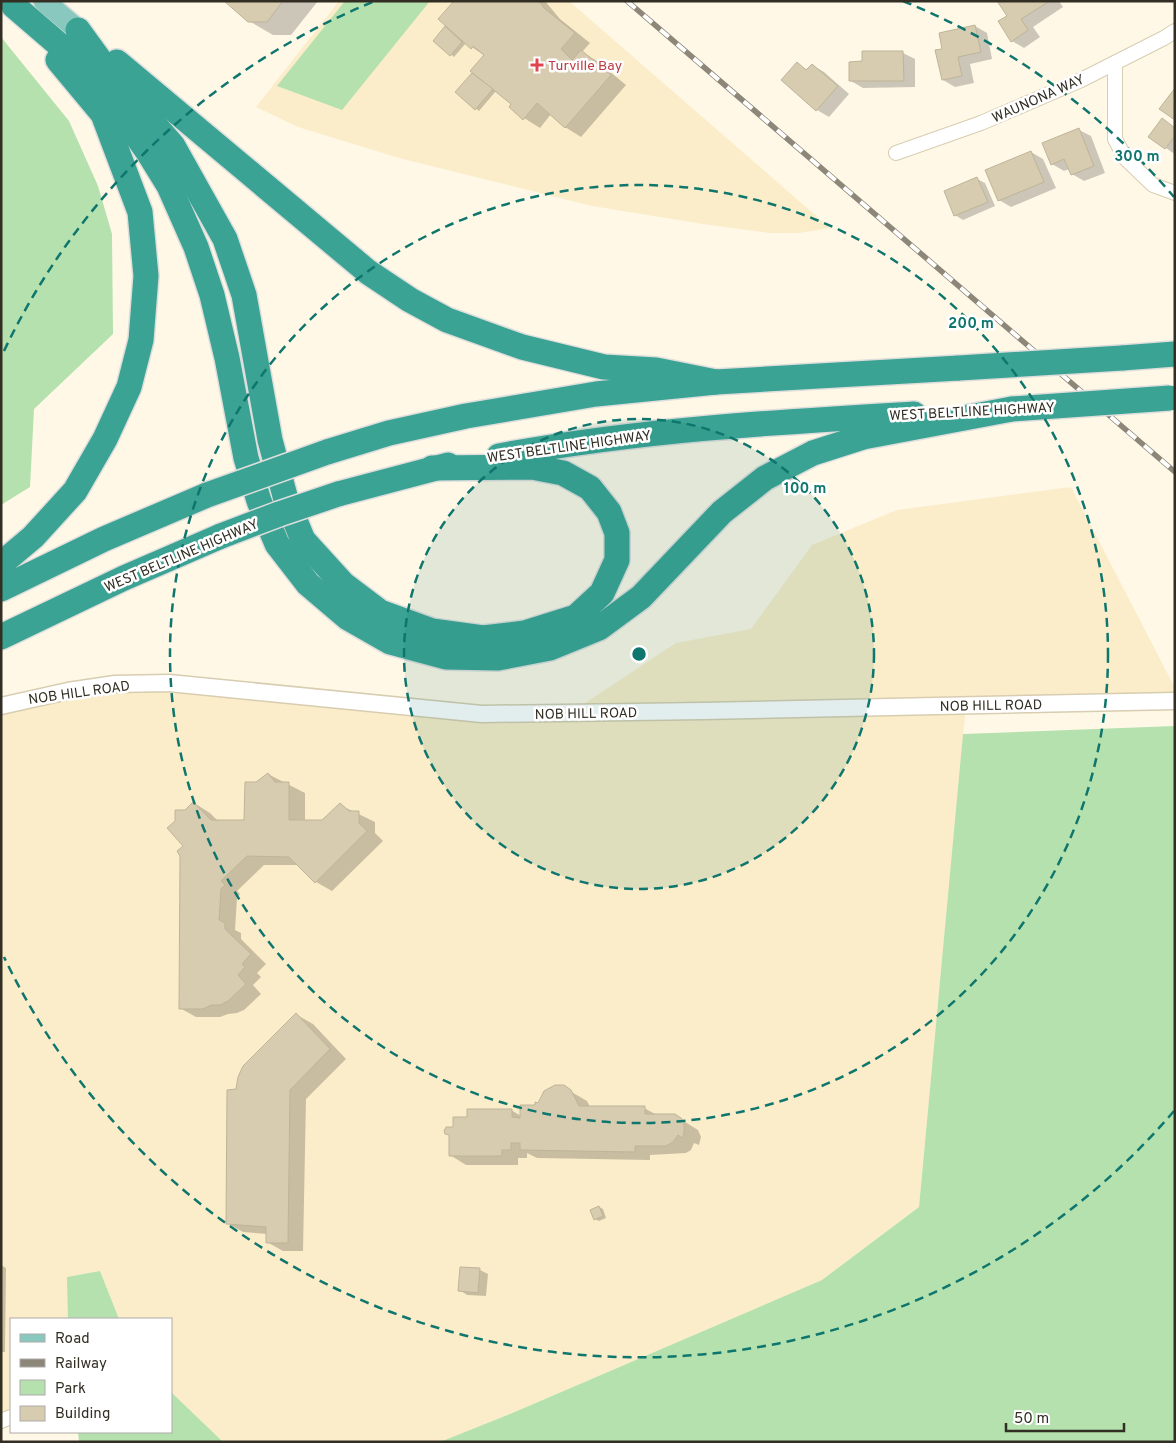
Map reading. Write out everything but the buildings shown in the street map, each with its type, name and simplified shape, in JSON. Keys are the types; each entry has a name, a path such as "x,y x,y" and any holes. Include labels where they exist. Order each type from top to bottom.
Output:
{"highway":[{"path":"11,4 93,74 148,152 169,186 196,247 212,295 227,358 246,458 277,544 308,584 348,618 390,642 446,657 498,658 550,648 598,628 641,597 722,512 765,478 813,453 863,437 1012,409"},
{"path":"1,564 33,537 75,491 106,439 129,387 141,340 146,276 140,212 103,114 11,4"},
{"path":"78,30 368,272 410,300 447,320 537,352 604,366 656,370 716,382"},
{"path":"78,30 107,70 173,146 224,239 244,295 270,440 285,496 303,540 343,584 380,612 432,630 483,638 525,633 576,618 602,593 616,560 617,533 609,512 590,488 563,473 532,467 432,468"},
{"path":"1,589 104,538 207,495 327,452 389,433 466,416 596,394 716,382 1175,354"},
{"name":"WEST BELTLINE HIGHWAY","path":"1,637 124,578 221,536 338,494 432,468 530,450 691,429 818,419 1012,409 1172,398"}],"main road":[{"path":"44,1 78,30"}],"street":[{"name":"WAUNONA WAY","path":"896,153 981,123 1079,81 1175,31"},
{"path":"1115,63 1115,139 1125,158 1153,185 1175,193"},
{"name":"NOB HILL ROAD","path":"1,706 68,691 106,686 168,683 482,714 1175,701"}],"shaded area":[{"path":"339,1 569,1 830,228 799,233 770,233 592,206 399,158 298,127 256,107"},
{"path":"1071,487 1175,688 1175,701 966,705 919,1207 822,1280 510,1414 440,1442 223,1442 172,1393 172,1318 119,1318 100,1271 68,1277 68,1318 10,1318 10,1417 1,1421 1,706 115,684 570,713 676,643 751,629 812,545 897,510"}],"green space":[{"path":"345,1 430,1 342,110 277,86"},
{"path":"1,37 69,121 98,186 112,234 113,334 34,409 30,487 1,505"},
{"path":"1175,726 1175,1442 440,1442 510,1414 822,1280 919,1207 963,734"},
{"path":"100,1271 119,1318 68,1318 67,1277"},
{"path":"172,1393 223,1442 79,1442 78,1433 172,1433"}],"railway":[{"path":"627,1 1175,472"}],"place":[{"name":"Turville Bay","path":"537,65"}]}
